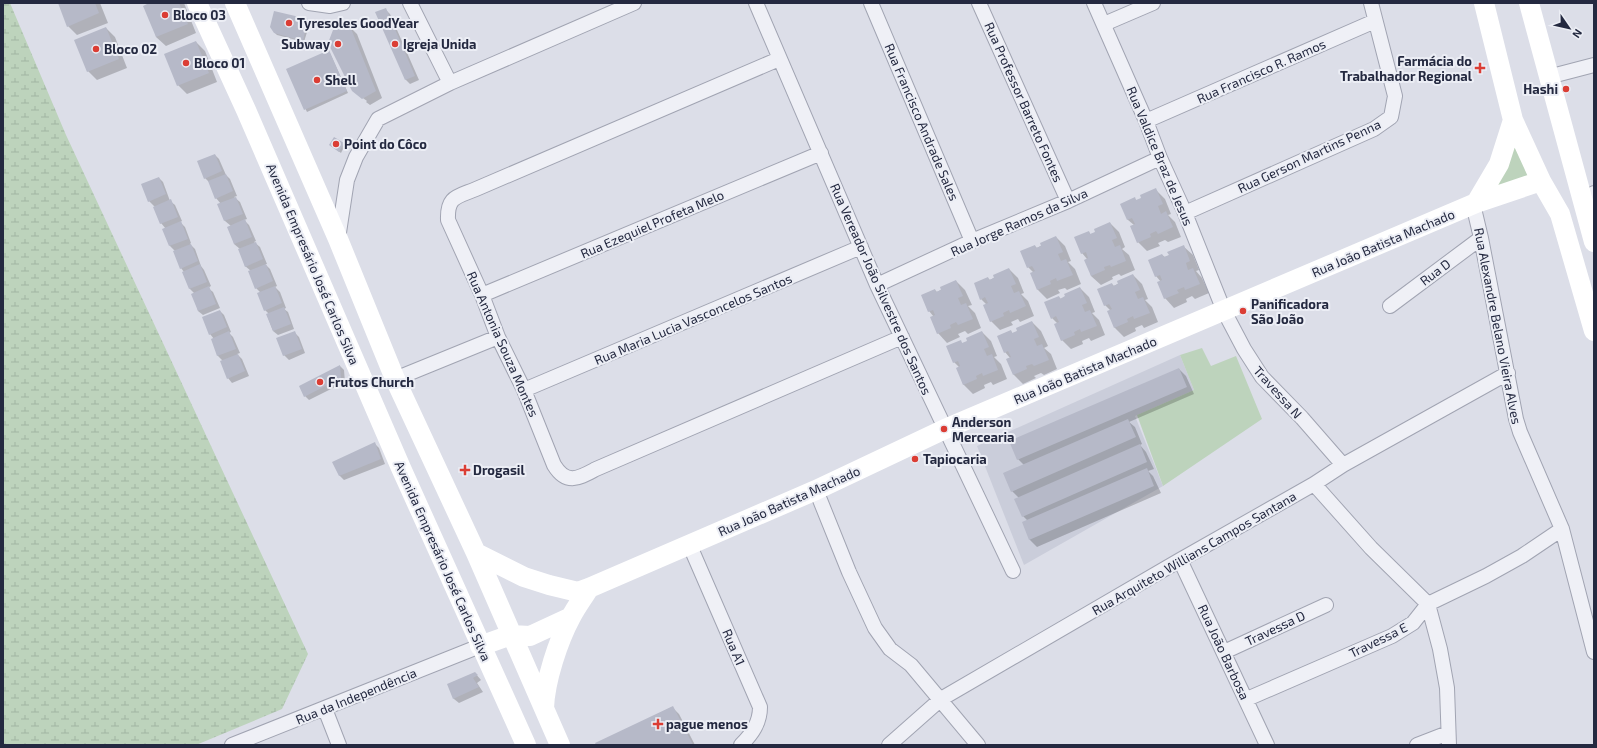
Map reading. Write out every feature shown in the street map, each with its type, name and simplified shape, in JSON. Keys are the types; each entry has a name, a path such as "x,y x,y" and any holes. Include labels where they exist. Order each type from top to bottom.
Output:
{"main road":[{"name":"Avenida Empresário José Carlos Silva","path":"197,3 246,110 401,468 480,646 526,745"},
{"path":"235,3 338,239 395,379 476,553 560,745"},
{"path":"1484,3 1513,120 1541,181 1560,214 1594,331"},
{"path":"1529,3 1548,77 1588,197 1594,242"},
{"path":"1475,204 1499,164 1513,120"},
{"name":"Rua João Batista Machado","path":"584,590 690,546 816,490 945,429 1475,204 1541,181"},
{"path":"476,553 524,577 549,585 584,590 557,651 544,693 544,710"},
{"path":"480,646 511,635 530,636 571,617"}],"street":[{"path":"309,3 330,6 343,3"},
{"path":"410,3 450,82"},
{"path":"338,239 347,180 356,157 378,119 450,82 634,3"},
{"name":"Rua Vereador João Silvestre dos Santos","path":"756,3 877,285 1014,571"},
{"name":"Rua Francisco Andrade Sales","path":"871,3 972,241"},
{"name":"Rua Professor Barreto Fontes","path":"979,3 1068,201"},
{"name":"Rua Valdice Braz de Jesus","path":"1094,3 1146,121 1224,311"},
{"path":"1104,24 1153,3"},
{"name":"Rua Gerson Martins Penna","path":"1184,213 1374,129 1391,117 1395,96 1371,3"},
{"name":"Rua Francisco R. Ramos","path":"1146,121 1375,21"},
{"name":"Rua Antonia Souza Montes","path":"779,59 462,195 450,202 447,210 448,220 482,296 498,337 524,390 554,465 566,477 574,479 902,337"},
{"path":"1548,77 1594,65"},
{"name":"Rua Ezequiel Profeta Melo","path":"482,296 821,153"},
{"name":"Rua Jorge Ramos da Silva","path":"877,285 972,241 1068,201 1160,158"},
{"name":"Rua Alexandre Belano Vieira Alves","path":"1475,204 1508,374 1512,402 1520,432 1562,529 1594,652"},
{"name":"Rua D","path":"1390,306 1481,238"},
{"name":"Rua Maria Lucia Vasconcelos Santos","path":"524,390 861,248"},
{"name":"Travessa N","path":"1224,311 1258,372 1302,418 1343,465"},
{"path":"395,379 498,337"},
{"name":"Rua Arquiteto Willians Campos Santana","path":"889,745 941,699 1314,484 1343,465 1508,374"},
{"path":"1314,484 1371,548 1428,604 1440,650 1447,688 1448,739 1417,745"},
{"path":"816,490 849,572 875,628 890,649 911,666 941,699 978,745"},
{"name":"Travessa E","path":"1246,698 1392,636 1413,623 1428,604 1486,576 1522,556 1562,529"},
{"name":"Rua A1","path":"690,546 760,707 760,715 757,725 741,745"},
{"name":"Rua João Barbosa","path":"1180,560 1267,745"},
{"name":"Travessa D","path":"1224,652 1326,605"},
{"name":"Rua da Independência","path":"232,745 480,646"},
{"path":"325,709 339,745"}],"shaded area":[{"path":"1180,355 1194,390 1135,416 1163,486 1024,565 977,446"}],"green space":[{"path":"3,3 10,3 66,135 308,654 282,709 196,745 3,745"},
{"path":"1516,144 1529,176 1488,193"},
{"path":"1202,348 1211,366 1236,356 1262,419 1163,486 1137,415 1194,390 1180,355"}],"building":[{"path":"58,3 95,3 99,13 67,27"},
{"name":"Bloco 03","path":"149,3 179,3 188,24 156,37 143,6"},
{"name":"Igreja Unida","path":"386,8 415,76 405,80 375,12"},
{"name":"Tyresoles GoodYear","path":"274,11 308,19 303,41 274,33 270,27"},
{"path":"350,26 376,91 362,99 352,91 328,43 333,30"},
{"name":"Bloco 02","path":"106,27 119,59 87,72 74,40"},
{"name":"Bloco 01","path":"196,41 209,73 177,86 164,54"},
{"name":"Shell","path":"329,50 347,91 304,110 286,69"},
{"name":"Point do Côco","path":"334,137 344,143 339,152 329,145"},
{"path":"215,154 222,171 204,179 197,161"},
{"path":"226,174 233,191 215,199 208,181"},
{"path":"159,177 166,194 148,202 141,184"},
{"path":"1156,188 1163,204 1158,206 1161,214 1166,211 1173,227 1158,234 1156,231 1150,234 1151,237 1137,243 1130,226 1135,224 1132,218 1127,220 1120,204 1135,197 1136,200 1141,198 1140,195"},
{"path":"236,197 243,214 224,221 217,204"},
{"path":"171,199 178,217 160,224 153,207"},
{"path":"245,219 252,237 234,244 227,227"},
{"path":"181,221 188,239 169,246 162,229"},
{"path":"1110,222 1117,238 1112,240 1115,247 1120,245 1126,261 1111,267 1110,265 1104,267 1105,270 1091,276 1084,260 1088,258 1086,252 1081,254 1074,237 1089,231 1090,234 1095,232 1094,229"},
{"path":"1056,236 1063,252 1058,254 1061,261 1066,259 1073,275 1057,281 1056,278 1050,281 1051,284 1037,290 1030,273 1035,271 1032,266 1027,268 1020,251 1035,245 1036,248 1041,246 1040,243"},
{"path":"256,242 263,259 245,267 238,249"},
{"path":"191,244 198,261 180,269 173,251"},
{"path":"1184,245 1190,261 1186,263 1188,270 1193,268 1200,284 1185,290 1184,287 1177,290 1179,293 1164,299 1157,282 1162,280 1160,275 1155,277 1148,260 1162,254 1164,257 1169,255 1167,252"},
{"path":"200,264 207,282 189,289 182,272"},
{"path":"266,264 273,281 255,289 248,271"},
{"path":"1009,268 1016,284 1011,286 1014,293 1019,291 1026,306 1010,313 1009,310 1003,313 1004,316 990,322 983,305 988,303 985,297 980,300 974,283 988,277 989,280 994,278 993,275"},
{"path":"1133,274 1140,290 1135,292 1138,299 1143,297 1150,313 1134,319 1133,316 1127,319 1128,322 1114,328 1107,311 1112,309 1109,304 1104,306 1097,289 1112,283 1113,286 1118,284 1117,281"},
{"path":"956,280 963,296 958,298 961,305 966,303 973,319 958,325 956,322 950,325 951,328 937,334 930,317 935,315 933,310 928,312 921,295 935,289 936,292 941,290 940,287"},
{"path":"209,286 216,304 198,311 191,294"},
{"path":"275,286 282,303 264,311 257,293"},
{"path":"1080,287 1087,303 1082,305 1085,312 1090,310 1097,326 1081,332 1080,329 1074,332 1075,335 1061,341 1054,324 1059,322 1056,316 1051,319 1044,302 1059,296 1060,299 1065,296 1064,294"},
{"path":"284,307 291,324 273,331 266,314"},
{"path":"220,310 227,327 209,335 202,317"},
{"path":"1032,321 1039,337 1034,339 1037,346 1042,344 1049,360 1034,366 1032,364 1026,366 1027,369 1013,375 1006,359 1011,357 1008,351 1004,353 997,336 1011,330 1012,333 1017,331 1016,328"},
{"path":"229,331 236,349 217,356 211,339"},
{"path":"295,331 302,349 283,356 276,338"},
{"path":"982,331 989,347 984,349 987,356 992,354 998,370 983,376 982,373 976,376 977,379 963,385 956,368 960,366 958,361 953,363 946,346 961,340 962,343 967,341 966,338"},
{"path":"238,354 245,371 227,379 220,361"},
{"name":"Frutos Church","path":"340,365 341,378 304,397 299,386"},
{"path":"1179,368 1187,387 1017,460 1009,441"},
{"path":"1128,419 1136,437 1011,492 1003,473"},
{"path":"375,442 381,459 339,476 332,462"},
{"path":"1140,444 1147,462 1022,517 1014,499"},
{"path":"1147,468 1154,486 1029,540 1022,522"},
{"path":"475,672 478,675 473,678 479,687 453,699 447,684"},
{"name":"pague menos","path":"673,706 693,745 596,745 595,743"}],"place":[{"name":"Bloco 03","path":"165,15"},
{"name":"Tyresoles GoodYear","path":"289,23"},
{"name":"Subway","path":"338,44"},
{"name":"Igreja Unida","path":"395,44"},
{"name":"Bloco 02","path":"96,49"},
{"name":"Bloco 01","path":"186,63"},
{"name":"Farmácia do Trabalhador Regional","path":"1480,68"},
{"name":"Shell","path":"317,80"},
{"name":"Hashi","path":"1566,89"},
{"name":"Point do Côco","path":"336,144"},
{"name":"Panificadora São João","path":"1243,311"},
{"name":"Frutos Church","path":"320,382"},
{"name":"Anderson Mercearia","path":"944,429"},
{"name":"Tapiocaria","path":"915,459"},
{"name":"Drogasil","path":"465,470"},
{"name":"pague menos","path":"658,724"}]}
